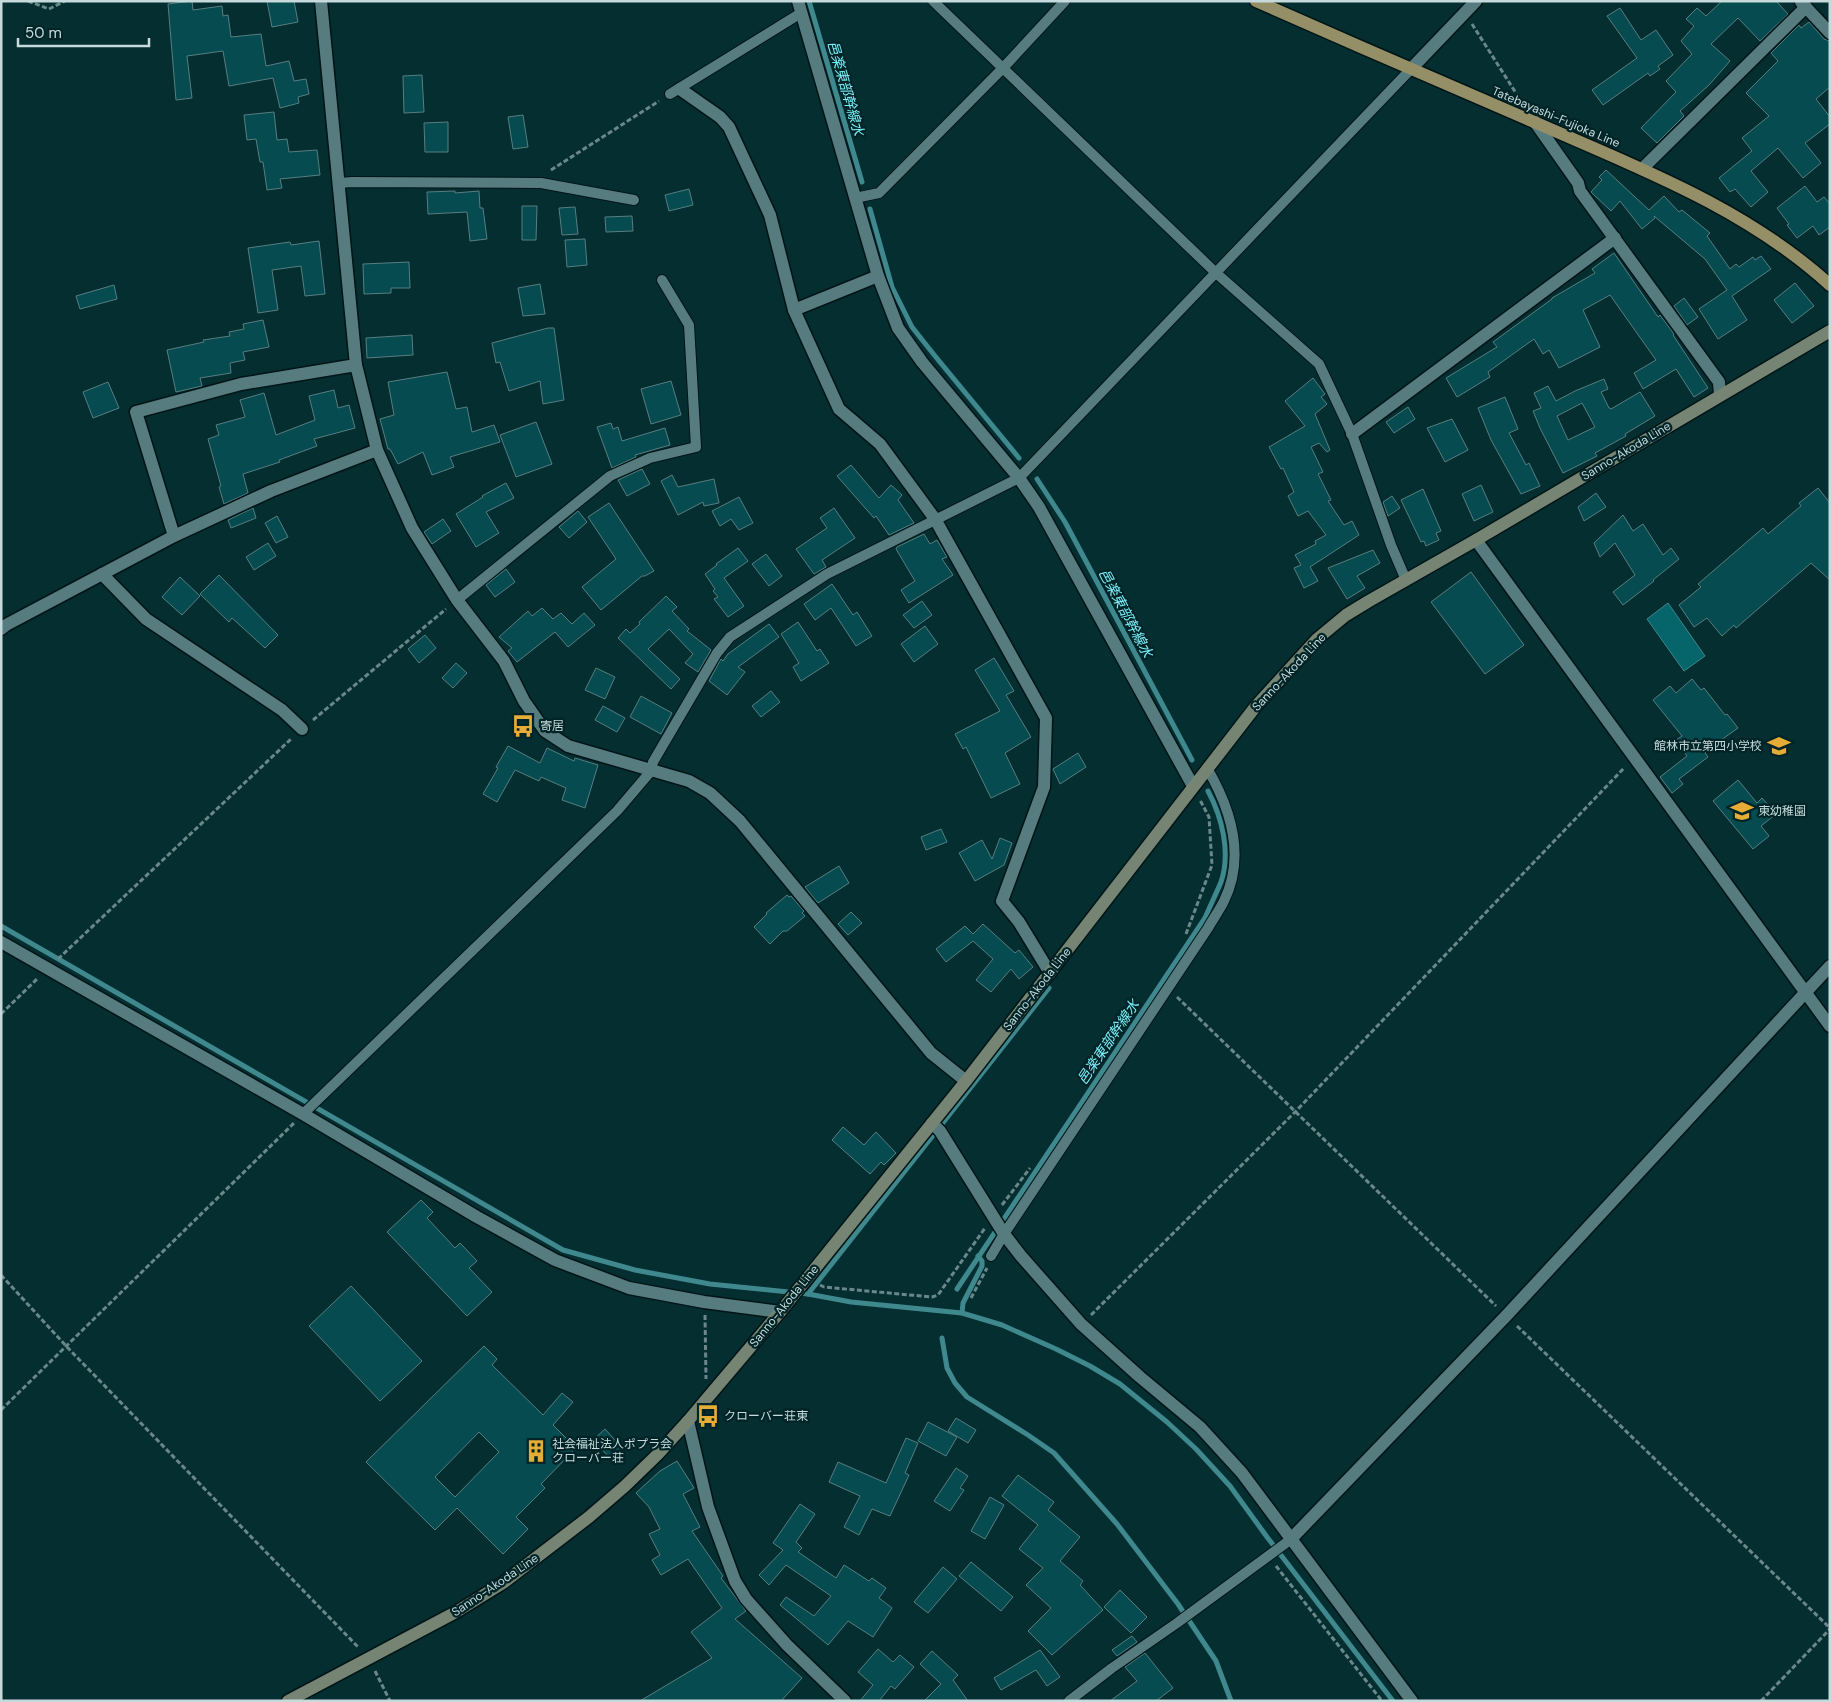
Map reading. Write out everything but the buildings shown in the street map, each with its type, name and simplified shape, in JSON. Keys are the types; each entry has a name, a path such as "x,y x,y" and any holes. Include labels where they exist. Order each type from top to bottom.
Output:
{"main road":[{"name":"Tatebayashi-Fujioka Line","path":"1256,1 1707,199 1786,250 1830,285"},
{"name":"Sanno-Akoda Line","path":"288,1701 456,1612 554,1545 626,1486 688,1421 780,1312 966,1081 1256,706 1317,639 1346,615 1830,330"}],"street":[{"path":"321,1 356,365 377,450 412,528 457,600 504,660 524,701 546,730 568,746 651,771 689,780 710,793 740,821 931,1053 966,1081"},
{"path":"1410,69 1476,1"},
{"path":"1642,169 1803,4 1830,33"},
{"path":"799,7 878,276 898,328 922,362 1019,478 1039,507 1193,786"},
{"path":"675,92 720,117 728,128 770,215 794,310 839,409 880,444 935,519 1046,718 1044,787 1002,901 1020,922 1050,972"},
{"path":"1535,122 1578,183 1580,191 1719,382 1720,395"},
{"path":"1352,434 1615,238"},
{"path":"794,310 878,276"},
{"path":"174,536 136,412 241,384 356,365"},
{"path":"3,625 174,536 271,491 377,450"},
{"path":"1476,540 1830,1026"},
{"path":"102,574 146,619 282,710 302,729"},
{"path":"1,942 303,1114 476,1217 555,1260 628,1288 704,1302 780,1312"},
{"path":"1290,1540 1506,1316 1830,966"},
{"path":"932,1123 940,1131 1004,1233 1039,1279 1081,1324 1140,1378 1200,1427 1242,1473 1290,1540 1412,1701"},
{"path":"688,1421 708,1507 735,1581 746,1599 787,1644 846,1701"}],"lane":[{"path":"932,1 1215,272 1319,364 1352,434 1390,546 1406,580"},
{"path":"855,198 879,193 1003,68 1065,1"},
{"path":"675,92 799,7"},
{"path":"303,1114 616,811 651,771 653,762 702,678 717,653 730,637 827,574 1019,478 1410,69"},
{"path":"339,183 542,183 634,200"},
{"path":"457,600 610,476 650,458 696,447 690,325 662,280"},
{"path":"991,1256 1004,1233 1168,988 1224,900 1234,871 1236,849 1231,822 1217,785 1207,768"},
{"path":"1069,1701 1290,1540"}],"path":[{"path":"28,1 48,9 65,1"},
{"path":"1465,13 1535,122"},
{"path":"542,183 549,171 675,92"},
{"path":"1,1014 302,729 457,600"},
{"path":"1081,1324 1296,1111 1634,757"},
{"path":"1182,941 1187,933 1212,865 1209,817 1193,786"},
{"path":"1168,988 1830,1629 1761,1701"},
{"path":"1,1410 303,1114"},
{"path":"805,1281 824,1287 932,1298 938,1295 1032,1165"},
{"path":"971,1298 988,1267 991,1256"},
{"path":"1,1275 67,1346 369,1658 390,1701"},
{"path":"704,1302 706,1400"},
{"path":"1268,1556 1382,1701"}],"water":[{"path":"1668,603 1705,656 1684,671 1647,619"}],"waterway":[{"name":"邑楽東部幹線水","path":"809,1 862,182"},
{"name":"邑楽東部幹線水","path":"870,209 892,287 912,327 1019,458"},
{"name":"邑楽東部幹線水","path":"1037,479 1065,522 1192,760"},
{"name":"邑楽東部幹線水","path":"957,1289 1205,918 1221,882 1225,859 1224,835 1208,791"},
{"path":"1,926 563,1250 635,1270 710,1284 808,1294 851,1302 962,1313 1002,1325 1090,1366 1120,1384 1167,1422 1196,1449 1230,1486 1393,1701"},
{"path":"808,1294 1049,988"},
{"path":"962,1313 963,1303 982,1266 982,1261 978,1256"},
{"path":"942,1338 947,1368 955,1383 967,1397 1054,1453 1117,1524 1178,1604 1216,1661 1231,1701"}],"place":[{"name":"寄居","path":"523,726"},
{"name":"館林市立第四小学校","path":"1779,746"},
{"name":"東幼稚園","path":"1742,811"},
{"name":"クローバー荘東","path":"708,1416"},
{"name":"社会福祉法人ポプラ会 クローバー荘","path":"536,1451"}]}
